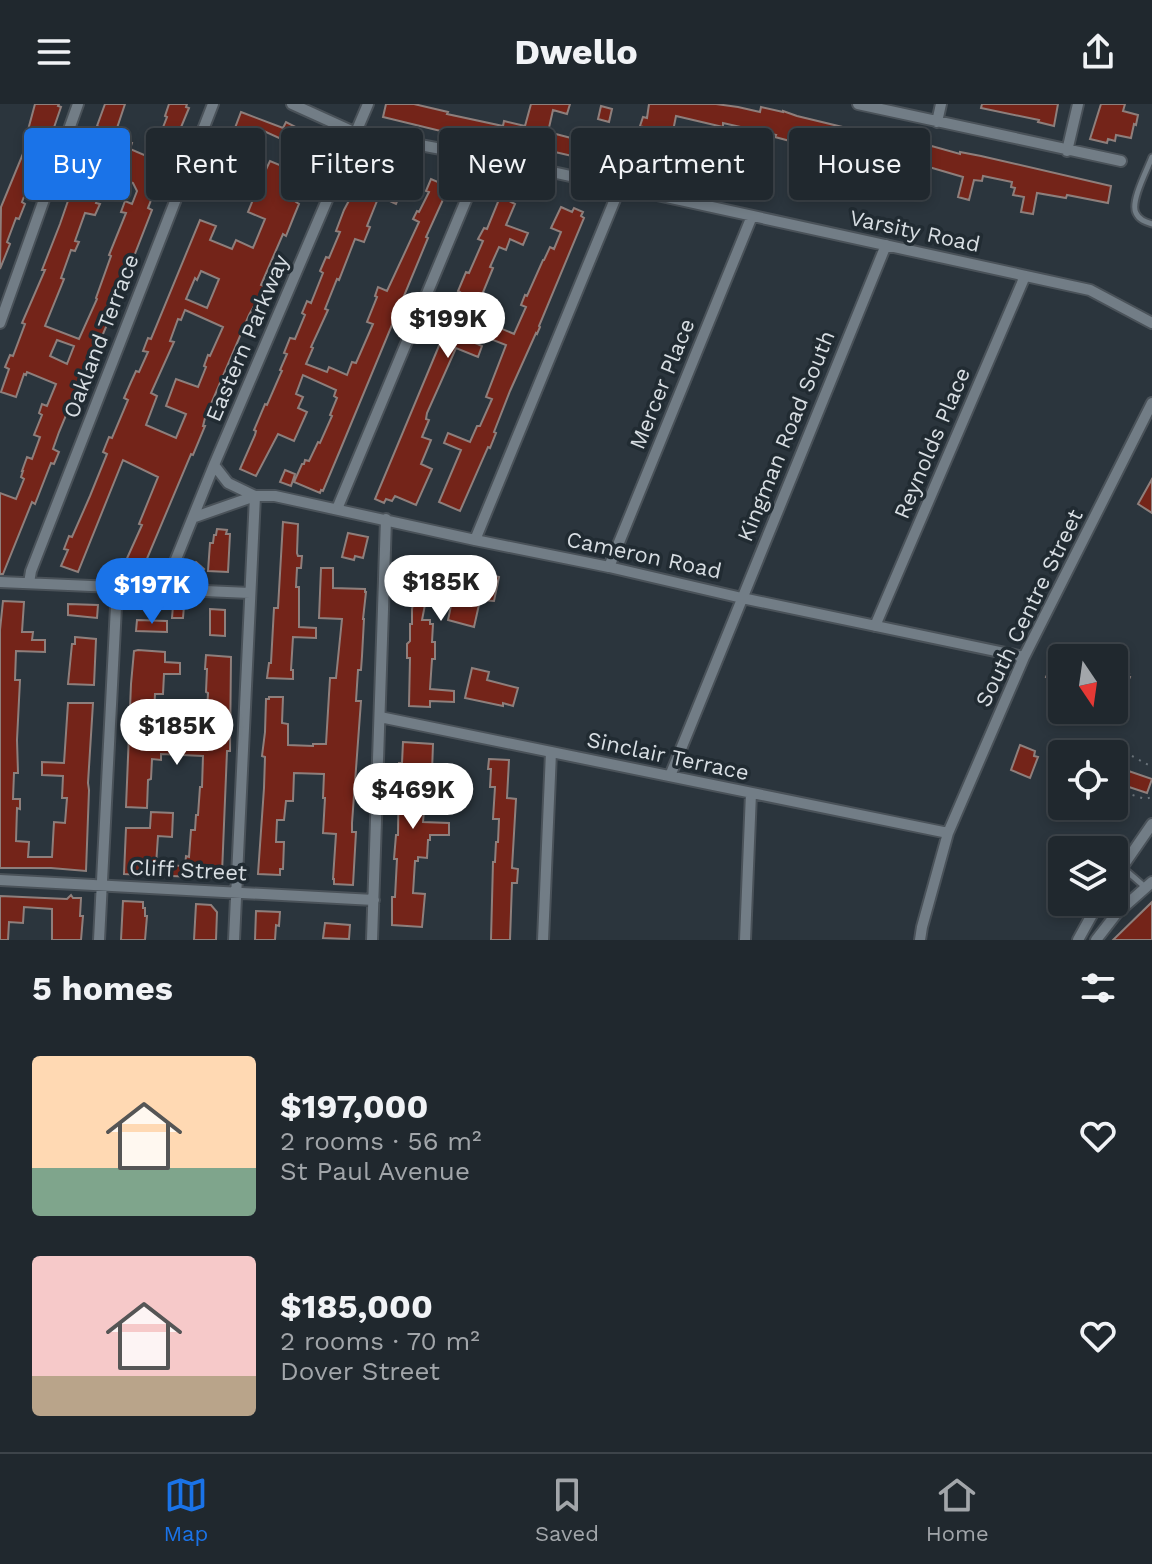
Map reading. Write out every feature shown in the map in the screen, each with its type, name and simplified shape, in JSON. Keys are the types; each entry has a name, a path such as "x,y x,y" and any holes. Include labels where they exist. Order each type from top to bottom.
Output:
{"street":[{"path":"0,323 78,104"},
{"name":"Oakland Terrace","path":"29,583 31,571 213,104"},
{"name":"Varsity Road","path":"292,104 345,128"},
{"name":"Eastern Parkway","path":"358,128 368,104"},
{"path":"858,104 1121,161"},
{"path":"937,122 941,104"},
{"path":"1067,151 1078,104"},
{"name":"Eastern Parkway","path":"166,590 214,465 327,200"},
{"path":"337,509 466,200"},
{"path":"475,540 615,200"},
{"name":"Varsity Road","path":"679,200 1090,290 1152,323"},
{"name":"Mercer Place","path":"609,567 752,216"},
{"name":"Kingman Road South","path":"670,776 886,245"},
{"name":"Reynolds Place","path":"875,626 1025,276"},
{"name":"South Centre Street","path":"920,940 948,833 1024,657 1152,403"},
{"name":"Cameron Road","path":"214,465 228,483 255,496"},
{"path":"234,940 255,496"},
{"name":"Cameron Road","path":"195,517 255,496 275,496 1024,657"},
{"path":"372,940 386,519"},
{"path":"0,582 250,593"},
{"path":"99,940 117,587"},
{"name":"Sinclair Terrace","path":"380,717 948,833"},
{"path":"543,940 551,752"},
{"path":"745,940 751,793"},
{"path":"1128,858 1152,824"},
{"name":"Cliff Street","path":"0,880 374,900"},
{"path":"1096,940 1107,924 1149,885"},
{"path":"1078,940 1091,916"}],"lane":[{"path":"1152,157 1134,208 1140,219 1152,224"},
{"path":"1128,871 1149,885"}],"path":[{"path":"1132,756 1152,767"},
{"path":"1128,794 1145,799 1152,797"}],"building":[{"path":"35,104 59,104 61,107 54,128 29,128"},
{"path":"105,104 125,104 117,128 97,126"},
{"path":"169,104 187,104 189,108 181,128 163,128"},
{"path":"386,104 414,104 503,126 504,121 525,126 531,104 570,104 567,114 553,110 549,128 439,128 439,131 383,117"},
{"path":"649,104 716,104 760,112 761,107 783,111 847,128 789,128 789,141 775,137 773,128 745,128 723,123 723,127 676,116 674,128 640,126 643,117 647,118"},
{"path":"982,104 1058,104 1054,126 981,108"},
{"path":"1101,104 1125,104 1123,111 1138,115 1131,138 1116,135 1115,141 1108,139 1107,143 1090,139"},
{"path":"601,106 612,109 609,122 598,119"},
{"path":"241,112 283,128 281,139 265,131 265,128 235,128"},
{"path":"286,122 298,128 283,128"},
{"path":"555,134 571,138 571,156 555,152"},
{"path":"930,146 1111,186 1108,203 1037,193 1033,214 1021,212 1024,197 1013,195 1015,188 1011,187 1012,182 983,176 982,181 974,180 969,200 958,197 963,177 930,167"},
{"path":"130,149 146,156 146,200 151,200 148,208 152,210 131,264 127,262 117,287 108,312 112,313 100,341 97,339 85,368 88,370 82,385 79,384 59,432 53,449 59,452 54,464 51,463 3,574 0,574 0,493 16,499 24,479 21,477 27,457 32,459 40,437 34,435 42,415 39,413 42,404 47,406 56,384 27,372 16,397 1,392 9,369 5,367 10,355 13,356 25,324 22,323 45,270 42,270 68,200 97,200 96,203 100,204 95,215 85,213 75,241 79,242 75,251 71,250 61,278 64,279 45,326 79,339 97,299 109,255 126,213 121,212 125,201 132,204 137,191 130,182","holes":["57,340 74,346 67,364 50,356"]},
{"path":"24,151 22,202 25,204 19,219 16,218 0,269 1,207"},
{"path":"270,161 281,166 281,200 297,200 299,204 261,285 264,286 141,573 124,565 158,477 123,460 78,572 61,566 68,550 64,549 69,536 72,537 90,496 107,454 103,452 128,400 124,398 148,352 143,351 148,338 151,339 200,220 216,226 210,240 232,249 236,240 253,248 265,219 248,212 253,200 265,200 265,172","holes":["201,271 219,279 207,308 186,299","185,310 223,327 208,355 198,387 176,379 166,406 186,414 176,438 146,425 157,396 151,393 174,342 170,341 178,319 181,320"]},
{"path":"431,179 439,183 439,200 443,200 320,493 294,482 302,464 305,460 309,461 320,443 332,416 336,390 303,375 296,394 303,397 298,408 307,412 294,441 278,434 256,476 240,469 265,404 282,371 290,338 295,339 307,301 311,303 323,273 320,271 340,232 336,231 349,200 377,200 364,242 355,239 337,279 306,364 327,372 329,367 347,375 352,362 356,363 373,324 367,322 378,287 387,291 419,222 413,219 429,192 426,191"},
{"path":"499,200 510,200 515,204 506,225 528,233 523,245 510,239 506,250 499,247 479,302 497,309 492,321 472,313 462,335 482,346 478,357 456,348 427,413 426,419 429,420 422,437 431,440 421,464 432,469 416,505 395,496 392,501 386,499 384,503 375,499 451,317 458,291 483,241 478,239 484,228 487,229"},
{"path":"561,207 572,212 574,208 583,212 581,216 584,218 540,327 510,391 490,448 460,511 439,502 461,450 444,443 448,433 470,442 477,426 480,426 492,399 486,397 506,345 488,338 493,325 514,334 526,307 521,305 525,295 561,232 551,228"},
{"path":"285,470 295,474 291,486 280,482"},
{"path":"1152,479 1152,513 1138,504"},
{"path":"283,522 298,524 297,553 302,556 301,568 297,568 296,587 299,587 299,627 316,628 316,638 293,637 293,679 267,678 271,663 274,608 278,608"},
{"path":"217,529 227,530 226,534 230,534 228,572 208,571 210,543 213,543"},
{"path":"348,533 368,537 363,558 355,556 354,560 342,557"},
{"path":"196,562 204,569 195,578 187,571"},
{"path":"415,563 445,568 446,564 499,577 494,601 480,600 474,627 448,620 453,596 449,595 450,583 430,579 422,620 430,620 433,624 435,659 432,659 430,689 454,691 454,702 430,701 430,707 409,706 410,658 407,658 407,644 410,641 417,585 412,584"},
{"path":"321,568 333,568 333,588 365,589 366,592 356,701 361,701 352,823 352,832 356,832 353,885 334,884 336,834 323,833 324,774 294,773 293,801 286,801 284,820 277,820 276,842 284,842 283,869 280,869 280,875 258,874 266,699 283,697 282,723 288,724 288,745 326,744 330,678 336,678 342,619 319,618"},
{"path":"3,601 24,602 22,632 33,632 32,640 45,640 45,652 16,651 15,680 20,680 18,773 14,773 13,799 20,799 20,809 17,808 16,841 29,842 28,857 52,857 54,822 65,823 67,798 62,798 63,776 42,775 42,762 64,763 68,703 93,703 86,871 0,868 0,630"},
{"path":"68,604 98,605 97,618 68,615"},
{"path":"173,606 184,606 183,618 172,618"},
{"path":"210,609 225,610 225,636 210,635"},
{"path":"137,620 167,621 167,632 136,631"},
{"path":"75,637 96,639 94,685 68,684"},
{"path":"134,651 165,652 165,662 180,663 180,674 164,674 163,694 155,694 154,714 156,721 178,722 177,743 204,744 208,693 206,655 231,657 230,751 227,751 222,873 218,873 218,878 124,874 126,828 150,828 151,812 173,813 172,837 158,836 156,865 185,866 202,787 203,756 161,754 161,760 152,759 147,808 126,807 131,684"},
{"path":"472,668 489,672 487,680 518,688 513,706 465,698"},
{"path":"403,742 433,744 431,799 425,799 423,822 449,823 449,835 430,835 427,858 418,857 415,861 413,893 425,894 422,927 392,925 399,763 402,763"},
{"path":"1020,745 1035,751 1034,756 1038,757 1030,778 1011,770"},
{"path":"489,759 509,760 507,798 516,799 512,868 518,869 517,883 512,883 510,940 491,940 493,862 499,819 493,819 495,787 490,787"},
{"path":"1128,771 1152,779 1147,793 1128,787"},
{"path":"71,895 81,898 81,940 52,940 52,909 24,907 23,923 9,922 8,940 0,940 0,896 67,899"},
{"path":"123,901 143,902 147,916 145,940 121,940"},
{"path":"1152,902 1152,940 1113,940"},
{"path":"196,904 211,905 217,912 216,940 194,940"},
{"path":"256,911 280,912 275,940 255,940"},
{"path":"325,923 350,925 349,939 323,938"}]}
